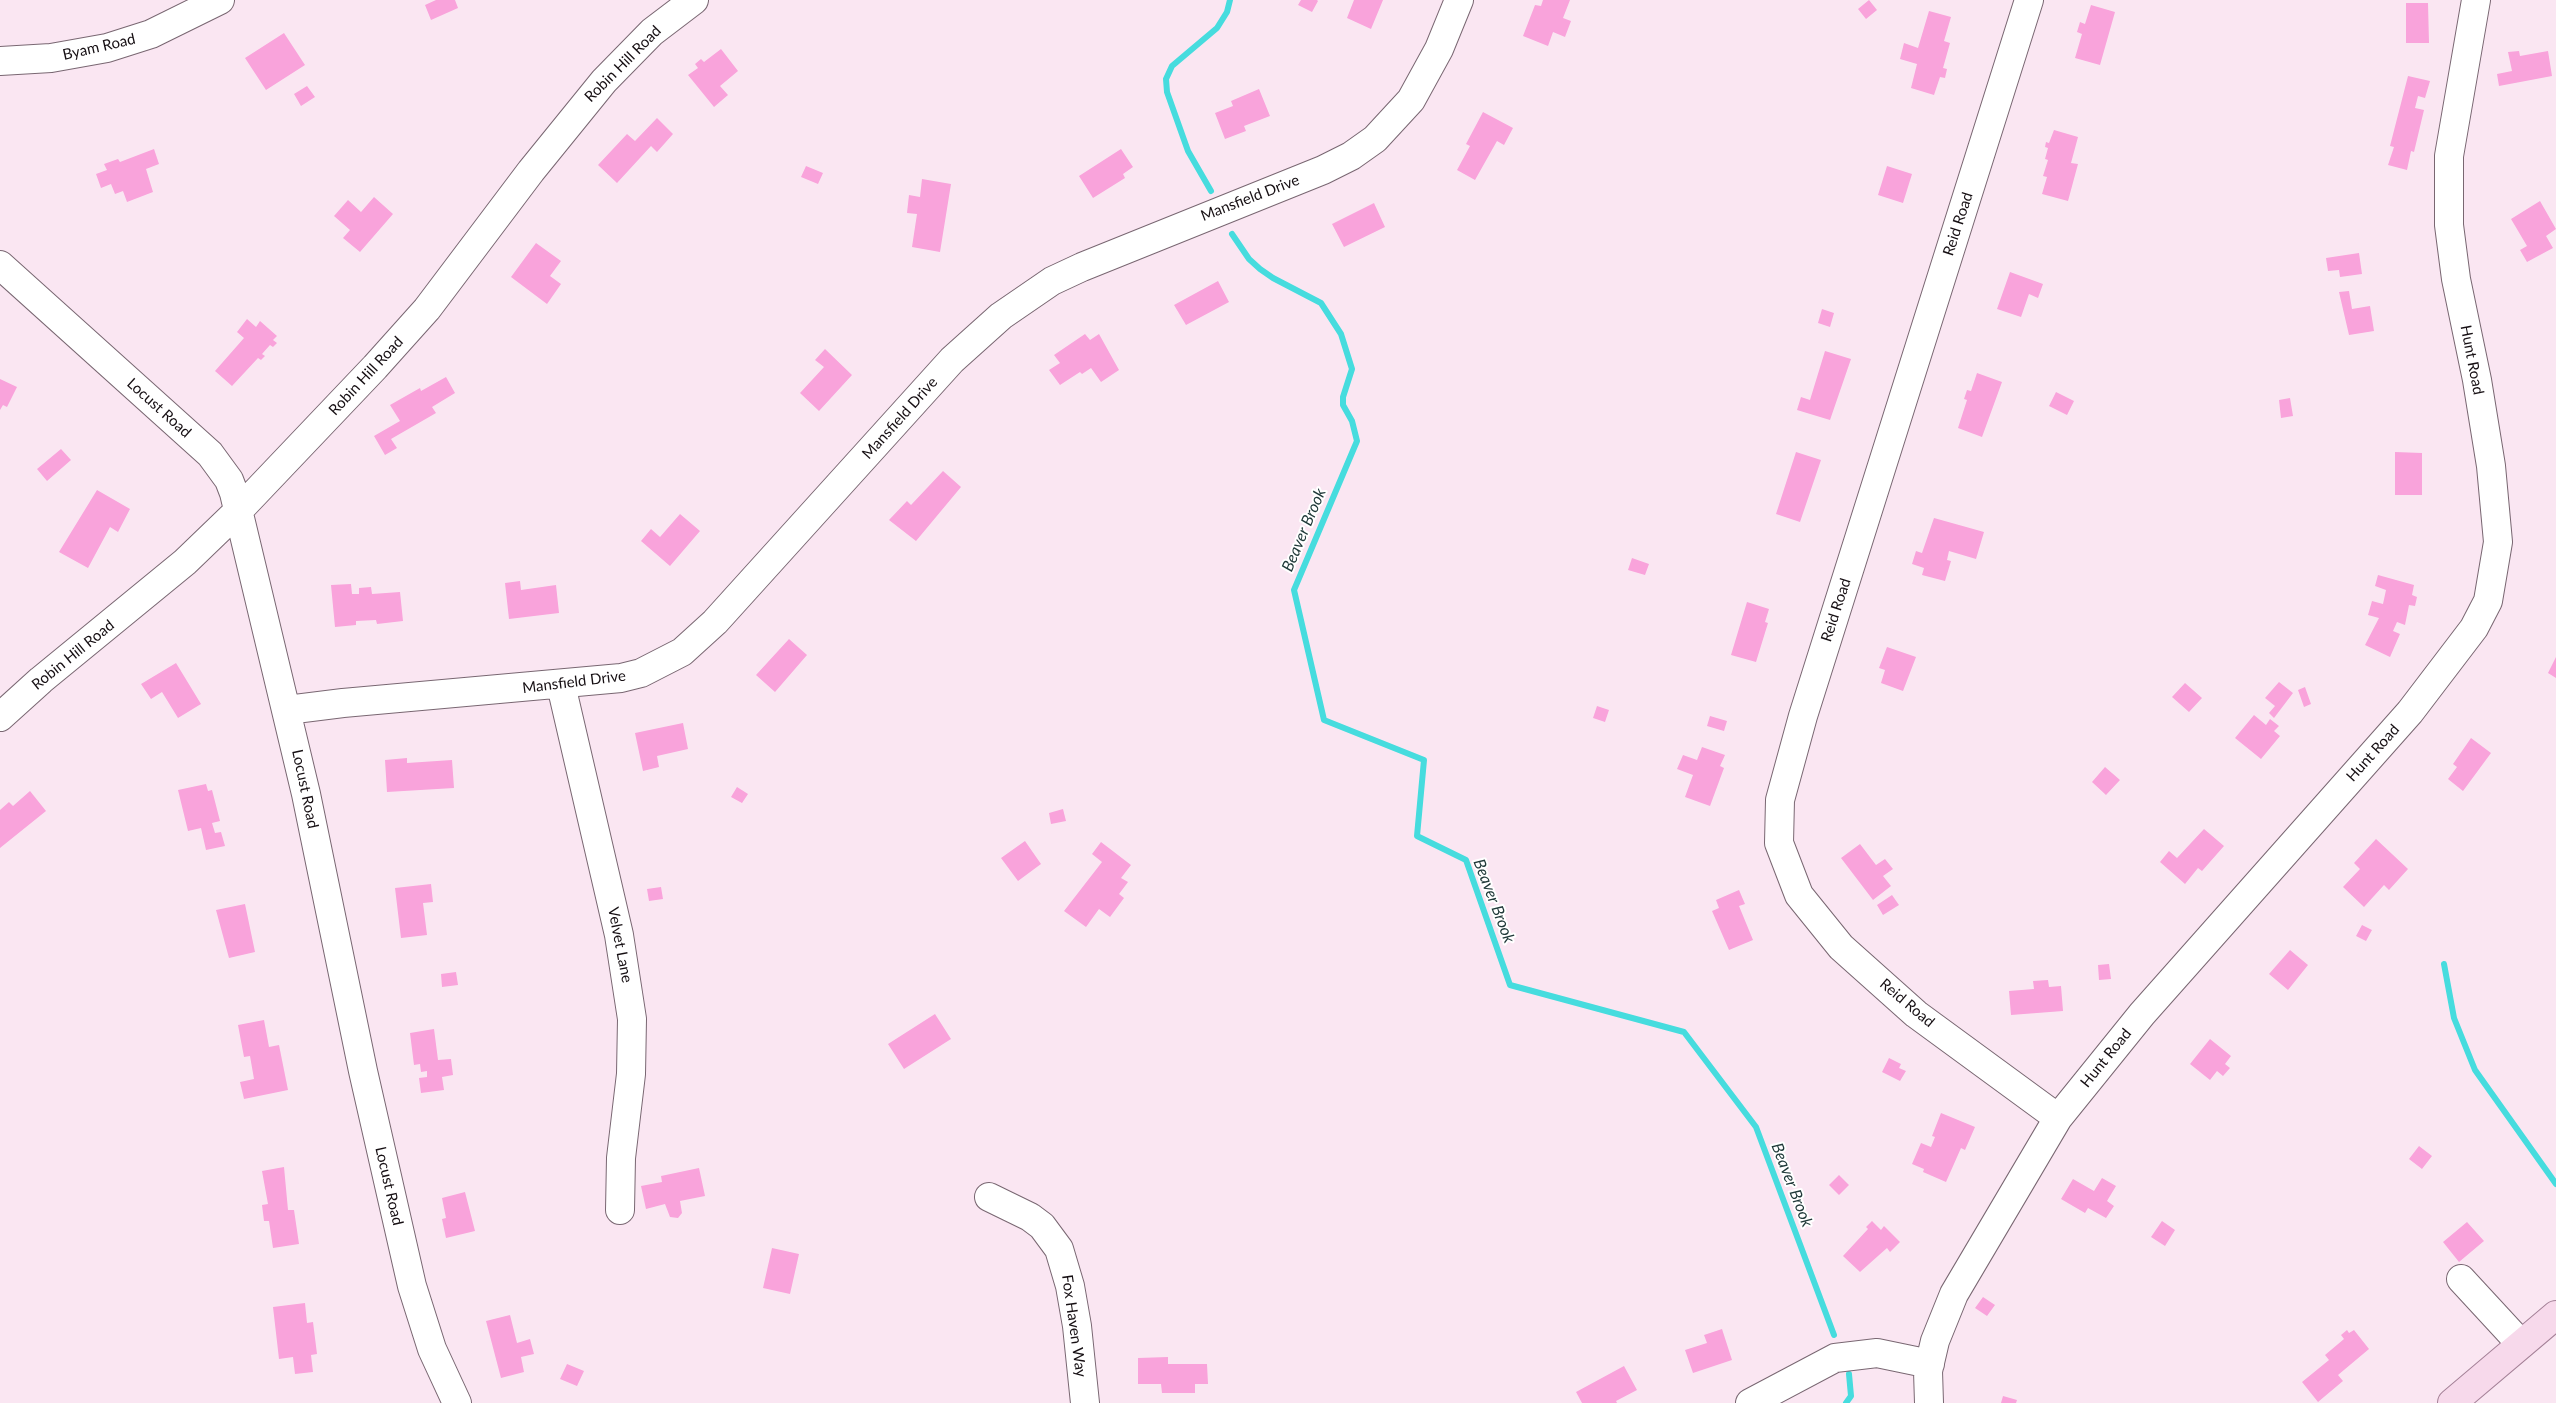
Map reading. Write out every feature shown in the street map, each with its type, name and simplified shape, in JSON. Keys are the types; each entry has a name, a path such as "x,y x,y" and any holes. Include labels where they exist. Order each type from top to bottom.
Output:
{"main road":[{"path":"2467,1398 2521,1344 2556,1315"}],"street":[{"name":"Byam Road","path":"0,61 51,58 108,48 151,34 220,0"},
{"name":"Robin Hill Road","path":"0,717 41,680 185,562 239,510 375,368 421,316 530,171 604,80 652,32 694,0"},
{"name":"Mansfield Drive","path":"287,710 343,703 561,685 621,678 641,673 661,664 688,647 715,622 952,360 1001,316 1026,297 1052,281 1130,246 1324,170 1351,156 1375,138 1411,100 1439,49 1459,0"},
{"name":"Reid Road","path":"2029,0 1803,716 1780,800 1779,843 1799,895 1841,946 1916,1014 2058,1118"},
{"name":"Hunt Road","path":"1929,1403 1930,1364 1935,1341 1954,1294 2058,1118 2142,1014 2410,712 2474,628 2488,601 2498,542 2491,466 2477,380 2456,279 2450,225 2449,156 2476,0"},
{"name":"Locust Road","path":"0,265 210,454 229,480 239,510 287,710 361,1063 410,1277 432,1350 457,1403"},
{"name":"Velvet Lane","path":"561,685 619,935 631,1011 633,1044 620,1158 620,1210"},
{"name":"Fox Haven Way","path":"989,1196 1030,1217 1042,1226 1059,1249 1070,1286 1077,1326 1084,1403"},
{"path":"2461,1279 2521,1344"},
{"path":"1750,1403 1835,1358 1877,1353 1930,1364"}],"building":[{"path":"436,0 455,0 458,8 431,20 425,5"},
{"path":"1301,0 1318,1 1312,12 1298,5"},
{"path":"1354,0 1383,0 1371,29 1347,18"},
{"path":"1543,0 1570,0 1563,18 1571,21 1565,37 1553,32 1548,46 1523,36 1535,5 1541,6"},
{"path":"1869,0 1877,10 1866,19 1858,9"},
{"path":"2406,3 2428,3 2429,43 2406,43"},
{"path":"2091,5 2115,12 2100,65 2075,58 2082,34 2077,32 2080,22 2085,24"},
{"path":"1929,11 1951,17 1944,41 1950,43 1943,68 1947,69 1945,78 1940,77 1934,95 1911,88 1917,64 1900,59 1904,43 1918,48"},
{"path":"284,33 305,65 266,90 245,58"},
{"path":"721,49 738,71 720,86 728,95 714,107 688,75 698,68 695,64 701,59 704,62"},
{"path":"2519,51 2520,56 2548,51 2552,76 2499,86 2497,74 2512,71 2508,52"},
{"path":"2408,76 2430,81 2425,98 2418,96 2415,108 2424,110 2414,152 2411,151 2407,170 2388,165 2394,147 2390,146"},
{"path":"307,86 315,97 301,106 294,94"},
{"path":"1259,89 1270,116 1244,126 1246,131 1225,139 1215,113 1233,106 1231,101"},
{"path":"1483,112 1513,128 1504,145 1497,141 1475,180 1457,170 1470,146 1466,144"},
{"path":"657,118 673,134 657,152 651,146 617,183 598,165 627,134 635,141"},
{"path":"2054,130 2078,137 2071,163 2078,164 2068,201 2042,194 2047,177 2043,176 2048,160 2045,159 2048,148 2045,147 2046,142 2049,143"},
{"path":"154,149 159,164 146,169 153,192 127,202 123,191 115,194 111,184 101,188 96,174 107,170 104,164 118,159 120,162"},
{"path":"1121,149 1133,167 1123,174 1125,178 1093,198 1079,176"},
{"path":"806,166 823,173 818,184 801,177"},
{"path":"1887,166 1912,174 1903,203 1878,195"},
{"path":"922,179 951,184 940,252 912,247 917,214 907,213 909,195 920,197"},
{"path":"374,197 393,214 360,252 343,238 350,230 334,216 348,200 361,212"},
{"path":"2540,201 2556,229 2546,236 2553,248 2527,262 2520,250 2527,246 2511,219"},
{"path":"1374,203 1385,227 1344,247 1332,224"},
{"path":"536,243 561,261 550,276 561,284 547,304 511,277"},
{"path":"2359,253 2362,274 2340,277 2339,270 2328,271 2326,258"},
{"path":"2010,272 2043,284 2038,298 2029,294 2021,317 1997,309"},
{"path":"1218,281 1229,302 1186,325 1174,305"},
{"path":"2349,291 2352,309 2370,306 2374,331 2349,335 2339,292"},
{"path":"1822,309 1834,313 1830,327 1818,323"},
{"path":"247,319 256,327 260,321 277,336 273,340 277,343 273,347 270,345 262,354 265,356 261,360 258,358 232,386 215,371 244,338 237,332"},
{"path":"1085,334 1090,340 1099,334 1119,370 1101,382 1091,368 1082,374 1080,372 1060,385 1049,370 1060,363 1054,355"},
{"path":"825,349 852,375 819,411 800,393 824,367 815,360"},
{"path":"1825,351 1851,359 1830,420 1797,410 1801,397 1810,400"},
{"path":"1977,373 2002,382 1982,437 1958,428 1967,400 1964,399 1967,390 1971,391"},
{"path":"446,377 455,393 432,407 436,413 391,439 397,448 385,455 374,436 400,421 390,405 420,388 421,391"},
{"path":"0,379 17,387 7,407 3,405 0,410"},
{"path":"2056,392 2074,401 2067,415 2049,406"},
{"path":"2290,398 2293,416 2281,418 2279,400"},
{"path":"61,449 71,460 47,481 37,469"},
{"path":"1796,452 1821,460 1800,522 1776,514"},
{"path":"2395,452 2422,453 2422,495 2395,495"},
{"path":"943,471 961,487 916,541 889,520 907,501 911,505"},
{"path":"97,490 130,509 118,532 110,527 88,568 59,552"},
{"path":"680,514 700,531 670,566 641,541 651,529 660,537"},
{"path":"1934,518 1984,532 1976,559 1949,551 1947,560 1951,561 1945,581 1922,575 1924,568 1912,564 1916,551 1922,553"},
{"path":"1632,558 1649,564 1645,575 1628,570"},
{"path":"2378,575 2414,585 2412,595 2417,597 2415,606 2409,605 2405,625 2397,622 2393,631 2400,634 2390,657 2365,645 2379,618 2368,615 2372,601 2383,604 2386,590 2375,586"},
{"path":"520,581 521,590 556,585 559,613 509,619 505,583"},
{"path":"351,584 352,594 359,594 359,588 371,587 372,594 400,592 403,621 377,624 376,620 356,621 356,625 335,627 331,585"},
{"path":"1747,602 1769,609 1765,622 1768,623 1756,662 1731,655"},
{"path":"789,639 807,655 775,692 756,675"},
{"path":"1887,647 1916,657 1903,691 1881,683 1885,670 1879,668"},
{"path":"2556,657 2556,678 2548,673"},
{"path":"176,663 201,704 178,718 162,692 151,699 141,684"},
{"path":"2279,682 2293,693 2274,718 2269,713 2275,706 2265,698"},
{"path":"2185,683 2202,698 2189,712 2172,697"},
{"path":"2305,687 2311,704 2304,707 2298,690"},
{"path":"1597,706 1609,710 1605,722 1593,718"},
{"path":"2254,715 2266,725 2270,719 2279,726 2274,731 2280,736 2261,759 2235,738"},
{"path":"1710,716 1727,721 1724,731 1707,726"},
{"path":"683,723 688,749 657,756 659,767 643,771 635,733"},
{"path":"2471,738 2491,753 2463,791 2448,779 2457,767 2453,764"},
{"path":"1702,747 1725,755 1720,766 1724,768 1710,806 1685,797 1693,775 1677,769 1683,755 1697,760"},
{"path":"407,758 407,763 452,760 454,788 387,792 385,760"},
{"path":"2105,767 2120,780 2106,795 2092,782"},
{"path":"206,784 208,791 212,790 220,821 212,823 215,833 221,832 225,846 206,850 201,828 188,831 178,790"},
{"path":"737,787 748,794 742,803 731,797"},
{"path":"30,791 46,811 0,848 0,810 9,802 13,806"},
{"path":"1063,809 1066,821 1051,824 1049,813"},
{"path":"2204,829 2224,846 2202,871 2198,868 2185,884 2160,862 2169,851 2177,858"},
{"path":"2376,839 2408,869 2389,890 2384,885 2364,907 2343,887 2360,869 2354,863"},
{"path":"1025,841 1041,864 1018,881 1001,858"},
{"path":"1101,842 1131,865 1121,878 1128,882 1119,894 1124,898 1110,917 1099,909 1086,927 1064,911 1102,862 1092,854"},
{"path":"1860,844 1876,865 1885,859 1893,869 1883,876 1891,886 1873,900 1841,858"},
{"path":"431,884 433,902 423,903 427,935 401,938 395,888"},
{"path":"661,887 663,899 649,901 647,889"},
{"path":"1739,890 1745,904 1739,906 1753,940 1729,950 1712,911 1719,908 1716,900"},
{"path":"1892,895 1899,905 1883,915 1877,905"},
{"path":"245,904 255,952 229,958 216,910"},
{"path":"2362,925 2372,930 2366,941 2356,936"},
{"path":"2290,950 2308,965 2288,990 2269,974"},
{"path":"2109,964 2111,979 2099,980 2098,965"},
{"path":"456,972 458,985 442,987 441,974"},
{"path":"2048,980 2049,987 2061,986 2063,1011 2011,1015 2009,991 2034,989 2033,981"},
{"path":"935,1014 951,1039 904,1069 888,1044"},
{"path":"264,1020 269,1047 279,1045 288,1090 244,1099 240,1082 254,1079 250,1056 244,1057 238,1025"},
{"path":"434,1029 438,1060 451,1059 453,1075 442,1077 444,1090 421,1093 419,1078 427,1077 427,1071 421,1072 420,1064 414,1065 410,1033"},
{"path":"2210,1039 2231,1056 2225,1064 2230,1068 2223,1076 2217,1071 2210,1080 2190,1064"},
{"path":"1889,1058 1901,1064 1899,1068 1906,1071 1900,1081 1882,1072"},
{"path":"1941,1113 1975,1127 1965,1150 1961,1148 1946,1182 1923,1172 1924,1169 1912,1164 1921,1143 1931,1147 1935,1137 1932,1136"},
{"path":"2419,1146 2432,1156 2422,1169 2409,1159"},
{"path":"284,1167 288,1210 294,1210 299,1244 273,1248 269,1221 264,1221 262,1205 268,1204 262,1171"},
{"path":"699,1168 705,1196 680,1201 682,1213 678,1218 670,1217 665,1204 646,1209 641,1186 662,1182 661,1176"},
{"path":"1839,1175 1849,1185 1839,1195 1829,1185"},
{"path":"2102,1178 2116,1186 2107,1201 2114,1206 2106,1218 2088,1208 2085,1213 2061,1199 2073,1179 2094,1191"},
{"path":"465,1192 475,1231 446,1238 442,1219 446,1218 442,1198"},
{"path":"1872,1221 1881,1230 1884,1226 1900,1242 1890,1252 1887,1248 1860,1272 1843,1256 1868,1229 1866,1227"},
{"path":"2162,1221 2175,1230 2165,1246 2151,1237"},
{"path":"2467,1222 2484,1241 2459,1262 2443,1242"},
{"path":"772,1248 799,1254 790,1294 763,1288"},
{"path":"1983,1297 1995,1305 1987,1316 1975,1308"},
{"path":"305,1303 307,1323 313,1322 317,1354 311,1355 313,1372 295,1374 293,1357 279,1359 273,1307"},
{"path":"510,1315 517,1343 530,1339 534,1354 521,1357 524,1372 501,1378 486,1321"},
{"path":"1722,1329 1732,1360 1693,1373 1685,1350 1707,1343 1704,1335"},
{"path":"2347,1330 2349,1333 2354,1330 2369,1349 2338,1375 2343,1381 2318,1402 2302,1382 2329,1360 2325,1355 2344,1339 2341,1335"},
{"path":"1168,1357 1168,1364 1207,1364 1208,1384 1195,1384 1195,1393 1162,1393 1161,1384 1138,1384 1138,1358"},
{"path":"567,1364 584,1371 577,1386 560,1379"},
{"path":"1624,1366 1637,1390 1616,1401 1617,1403 1582,1403 1576,1392"},
{"path":"2003,1396 2017,1400 2016,1403 2001,1403"}],"waterway":[{"name":"Beaver Brook","path":"1211,191 1188,151 1167,92 1166,79 1172,66 1217,28 1227,12 1230,0"},
{"name":"Beaver Brook","path":"1232,234 1249,259 1260,269 1273,278 1321,303 1341,334 1352,369 1343,397 1343,405 1352,421 1357,441 1294,590 1324,720 1424,760 1417,836 1466,860 1510,985 1684,1032 1756,1127 1834,1335"},
{"path":"2444,964 2454,1018 2475,1070 2556,1184"},
{"name":"Beaver Brook","path":"1846,1403 1851,1396 1849,1374"}]}
